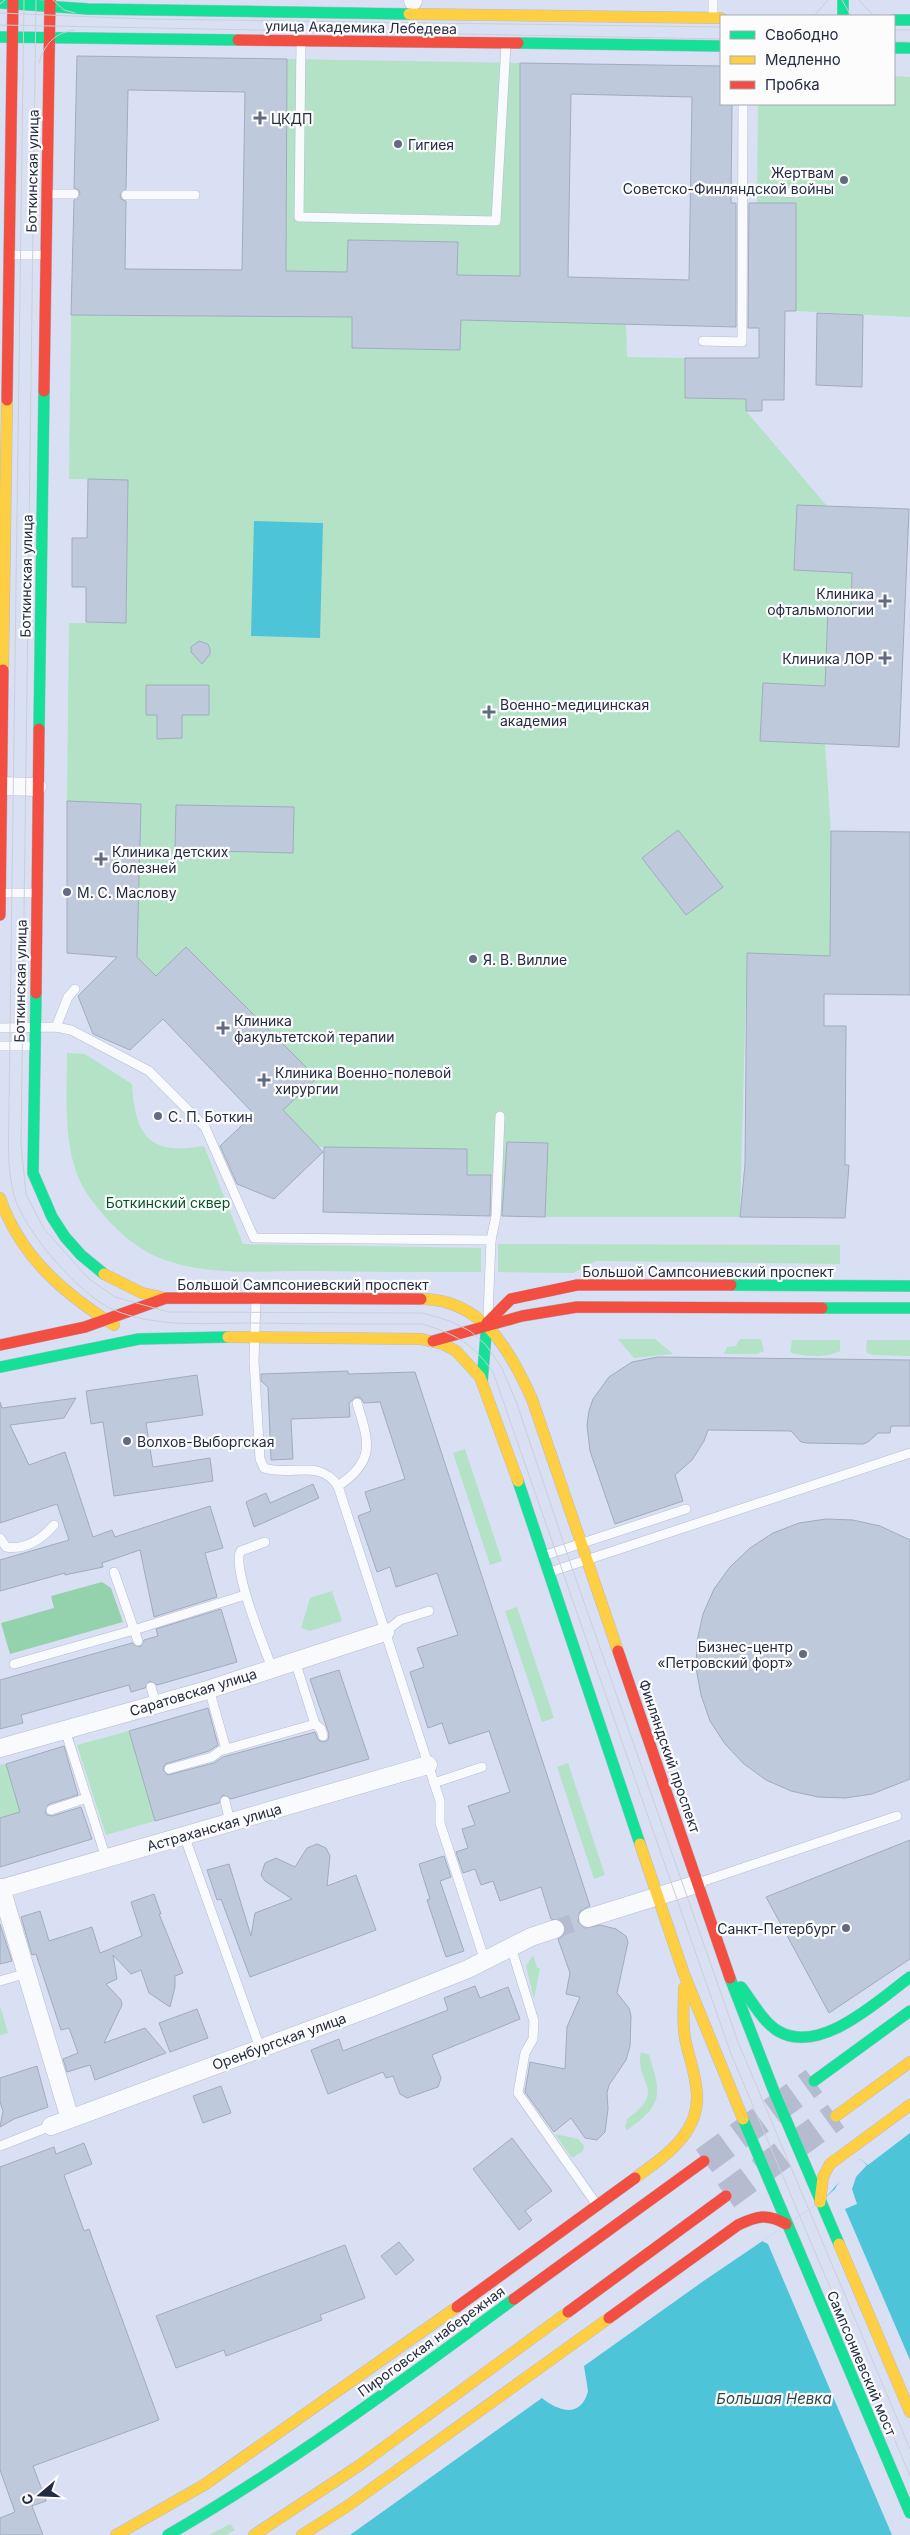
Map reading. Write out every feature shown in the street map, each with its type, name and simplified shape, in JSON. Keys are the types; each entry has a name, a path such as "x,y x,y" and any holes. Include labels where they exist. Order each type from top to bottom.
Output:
{"main road":[{"path":"842,0 843,15"},
{"name":"Боткинская улица","path":"0,915 5,255 13,2"},
{"name":"улица Академика Лебедева","path":"0,3 447,5 717,18"},
{"name":"Боткинская улица","path":"50,3 37,787 33,1173 39,1195 49,1215 60,1231 108,1284 148,1296 166,1298"},
{"path":"895,20 910,20"},
{"name":"улица Академика Лебедева","path":"0,37 720,46"},
{"path":"895,48 910,48"},
{"path":"0,1198 8,1223 27,1252 88,1310 139,1339"},
{"name":"Большой Сампсониевский проспект","path":"0,1345 85,1327 166,1298 432,1299 452,1304 487,1324 511,1299 543,1291 577,1286 910,1286"},
{"path":"83,1349 105,1320 108,1303"},
{"path":"433,1341 487,1324 545,1310 578,1307 910,1308"},
{"path":"482,1382 487,1324"},
{"name":"Финляндский проспект","path":"487,1324 512,1353 532,1399 727,1970 820,2202"},
{"path":"0,1367 139,1339 189,1336 433,1341 443,1344 462,1356 482,1382 684,1974 786,2224"},
{"path":"727,1970 779,2032 810,2038 842,2025 910,1977"},
{"path":"116,2535 204,2485 303,2417 670,2153 686,2135 697,2115 698,2089 685,2036 684,1974"},
{"path":"814,2081 910,2011"},
{"path":"836,2116 910,2062"},
{"path":"820,2202 823,2177 830,2164 910,2105"},
{"name":"Пироговская набережная","path":"168,2535 218,2506 336,2429 704,2161"},
{"path":"254,2535 360,2465 726,2196"},
{"name":"Сампсониевский мост","path":"820,2202 910,2412"},
{"path":"302,2535 349,2505 738,2225 757,2216 770,2215 786,2224"},
{"name":"Сампсониевский мост","path":"786,2224 910,2513"}],"street":[{"path":"1,786 37,787"},
{"name":"Саратовская улица","path":"0,1748 209,1689 385,1632"},
{"name":"Астраханская улица","path":"1,1889 428,1765"},
{"path":"588,1918 697,1884"},
{"path":"1,1889 70,2119"},
{"name":"Оренбургская улица","path":"51,2126 485,1962 511,1947 555,1929"}],"lane":[{"path":"713,0 717,18"},
{"path":"301,42 299,216 496,220 506,44"},
{"path":"703,341 742,342 743,105"},
{"path":"743,190 797,193"},
{"path":"47,194 74,194"},
{"path":"126,194 195,195"},
{"path":"5,255 46,255"},
{"path":"0,893 36,893"},
{"path":"56,1027 68,997 75,989"},
{"path":"0,1028 56,1027 71,1030 150,1071 205,1127 254,1238 491,1240"},
{"path":"0,1046 34,1046"},
{"path":"487,1324 491,1240 496,1216 500,1116"},
{"path":"256,1299 254,1361 260,1460 264,1468 273,1471 322,1470 332,1476 338,1486 440,1801 440,1823 485,1962"},
{"path":"338,1486 357,1474 366,1456 366,1431 357,1403"},
{"path":"548,1572 910,1453"},
{"path":"542,1556 686,1510"},
{"path":"1,1541 6,1547 13,1548 32,1543 44,1536 54,1525"},
{"path":"265,1542 238,1553 245,1594 272,1668"},
{"path":"114,1572 138,1641"},
{"path":"14,1664 134,1630 245,1594"},
{"path":"385,1632 400,1620 429,1611"},
{"path":"295,1661 315,1724 321,1729 323,1736"},
{"path":"150,1687 156,1704"},
{"path":"209,1689 226,1749"},
{"path":"169,1769 212,1757 226,1749 315,1724"},
{"path":"65,1730 106,1858"},
{"path":"212,1757 214,1767"},
{"path":"434,1783 482,1767"},
{"path":"51,1810 87,1798"},
{"path":"225,1801 230,1822"},
{"path":"697,1884 897,1816"},
{"path":"184,1835 260,2048"},
{"path":"511,1947 534,2021 533,2039 525,2053 518,2093 598,2205"},
{"path":"0,1981 27,1973"},
{"name":"Оренбургская улица","path":"0,2146 51,2126"}],"green space":[{"path":"287,59 520,63 520,276 457,275 457,242 348,240 347,272 286,271"},
{"path":"895,76 910,77 910,317 796,311 796,203 757,203 758,105 895,105"},
{"name":"Военно-медицинская академия","path":"71,315 352,317 352,348 460,350 461,320 626,323 627,357 685,358 685,398 746,399 746,411 827,506 797,505 794,570 827,572 853,557 851,611 828,610 826,661 851,687 763,683 760,741 825,744 831,831 830,956 747,954 740,1217 545,1217 548,1143 507,1142 505,1187 519,1216 491,1216 493,1176 467,1175 467,1149 318,1147 283,1110 316,1078 173,993 137,957 141,804 67,801 69,623 126,623 128,480 69,479"},
{"name":"Боткинский сквер","path":"67,1053 85,1054 132,1084 137,1117 148,1138 170,1148 204,1146 243,1244 481,1248 481,1272 250,1272 210,1270 171,1262 143,1250 123,1235 104,1216 83,1187 76,1172 67,1121"},
{"path":"498,1244 840,1245 840,1264 596,1261 573,1273 498,1272"},
{"path":"618,1339 655,1339 673,1354 634,1358"},
{"path":"740,1339 761,1339 764,1351 757,1354 724,1354 727,1347 736,1346"},
{"path":"792,1340 840,1340 840,1351 822,1356 795,1354 790,1352"},
{"path":"867,1340 910,1340 910,1356 872,1355 866,1352"},
{"path":"465,1449 502,1561 490,1565 453,1453"},
{"path":"102,1582 111,1588 123,1622 10,1654 1,1623 54,1608 51,1596"},
{"path":"332,1591 342,1621 310,1631 301,1628 310,1598"},
{"path":"517,1607 554,1718 542,1722 505,1611"},
{"path":"129,1731 155,1821 106,1835 77,1745"},
{"path":"568,1763 605,1875 594,1879 557,1767"},
{"path":"6,1764 20,1812 0,1818 0,1765"},
{"path":"533,1955 537,1968 540,1968 534,1999 526,1966"},
{"path":"0,2006 8,2033 0,2035"},
{"path":"641,2052 649,2055 656,2080 656,2098 653,2106 647,2113 627,2130 625,2127 627,2119 646,2101 648,2093 640,2063"},
{"path":"555,2134 578,2139 584,2146 583,2151 572,2158"},
{"path":"230,2524 235,2530 226,2535 209,2535"}],"water":[{"path":"254,521 323,523 320,638 251,636"},
{"name":"Большая Невка","path":"910,2133 910,2535 350,2535 542,2398 562,2409 575,2409 580,2406 585,2400 588,2391 584,2366 705,2280 820,2202 860,2159 868,2165"}],"pier":[{"path":"860,2159 867,2165 856,2177 852,2189 857,2204 845,2209 910,2360 910,2535 892,2535 768,2244 762,2241 820,2202 835,2189 845,2171"}],"building":[{"path":"77,56 287,59 286,271 347,272 348,240 458,242 457,275 520,276 520,63 720,66 720,105 732,105 731,203 736,203 736,327 461,320 460,350 352,348 352,317 71,315 74,200 80,194 79,190 74,188","holes":["128,90 245,92 242,270 125,269 126,201 121,199 120,195 126,189","571,94 692,97 689,280 568,277"]},
{"path":"749,203 796,203 796,311 785,311 784,400 762,400 762,411 746,411 746,399 685,398 685,358 759,358 759,328 748,328"},
{"path":"817,313 863,315 862,387 816,385"},
{"path":"88,479 128,480 126,623 86,622 86,587 72,587 72,538 87,538"},
{"path":"797,505 909,509 899,747 760,741 763,683 825,686 828,610 851,611 852,573 794,570"},
{"path":"199,641 208,644 210,649 210,654 202,664 191,652 191,647"},
{"path":"146,685 209,685 209,715 182,715 182,738 157,739 157,715 146,715"},
{"path":"67,801 141,804 137,957 156,976 186,947 317,1078 283,1110 323,1152 274,1199 237,1184 220,1146 254,1114 163,1019 130,1050 93,1034 78,996 117,957 67,953"},
{"path":"176,805 294,807 293,853 175,850"},
{"path":"678,830 723,887 686,915 642,858"},
{"path":"831,831 910,832 910,995 824,994 824,1026 846,1026 845,1165 849,1165 845,1218 740,1217 745,1164 747,953 830,956"},
{"path":"507,1142 548,1143 545,1217 502,1216"},
{"path":"324,1147 467,1149 467,1175 491,1175 490,1216 323,1212"},
{"path":"658,1357 910,1360 910,1426 891,1426 890,1433 878,1433 863,1444 801,1442 791,1431 708,1430 704,1441 692,1460 675,1475 683,1501 615,1524 590,1451 587,1425 589,1411 593,1399 609,1377 632,1362"},
{"path":"348,1371 348,1374 415,1372 590,1906 580,1911 578,1922 585,1928 600,1925 616,1929 626,1936 628,1942 617,1993 629,2008 631,2016 630,2046 626,2060 609,2085 605,2132 597,2140 585,2138 571,2118 554,2132 525,2092 530,2062 565,2069 567,2027 580,1997 566,1994 570,1973 558,1939 563,1936 565,1926 562,1921 551,1919 541,1887 500,1901 493,1881 481,1885 475,1869 463,1873 456,1852 468,1848 462,1829 475,1825 468,1806 510,1792 489,1731 449,1744 442,1723 428,1728 410,1672 424,1667 417,1648 458,1635 437,1573 396,1587 390,1567 377,1572 358,1516 371,1511 365,1492 405,1479 380,1402 364,1403 361,1398 356,1397 349,1403 350,1417 291,1419 293,1459 271,1460 268,1387 261,1381 261,1374"},
{"name":"Волхов-Выборгская","path":"197,1375 203,1415 146,1423 153,1467 210,1458 213,1481 114,1496 103,1422 91,1424 86,1391"},
{"path":"76,1398 64,1418 10,1425 29,1465 65,1452 93,1537 112,1530 115,1537 210,1506 223,1548 205,1553 217,1597 154,1617 140,1550 102,1563 103,1567 65,1575 65,1573 0,1591 0,1560 69,1540 57,1504 0,1523 0,1402 2,1408"},
{"path":"313,1484 319,1498 254,1527 246,1502 266,1493 270,1503"},
{"name":"Бизнес-центр «Петровский форт»","path":"826,1519 853,1520 880,1526 910,1540 910,1779 872,1794 845,1798 818,1797 791,1791 766,1780 744,1764 725,1744 710,1721 701,1695 696,1668 697,1641 703,1614 714,1589 730,1567 750,1548 773,1533 799,1523"},
{"path":"221,1609 237,1662 157,1685 150,1681 145,1688 131,1692 129,1685 21,1715 23,1723 0,1729 0,1680 132,1643 140,1647 144,1640 158,1636 156,1629"},
{"path":"339,1670 369,1759 231,1799 223,1795 219,1803 155,1821 129,1731 208,1708 218,1745 209,1751 165,1764 163,1770 168,1775 214,1763 223,1757 315,1732 318,1740 324,1742 328,1740 329,1734 310,1679"},
{"path":"64,1746 78,1795 49,1804 45,1812 47,1815 52,1816 81,1807 92,1839 0,1867 0,1818 20,1812 6,1764"},
{"name":"Санкт-Петербург","path":"910,1840 910,1959 829,2013 766,1897"},
{"path":"317,1844 326,1848 330,1856 327,1886 356,1875 376,1930 250,1977 221,1899 217,1900 207,1870 229,1864 251,1936 255,1913 292,1899 265,1881 261,1875 265,1863 276,1858 295,1867 307,1848"},
{"path":"444,1856 451,1877 440,1881 464,1951 446,1957 427,1900 430,1899 419,1864"},
{"path":"154,1894 161,1914 159,1914 183,1973 175,1976 175,1987 170,2007 149,1993 141,1970 131,1974 113,1955 117,1979 106,1984 121,2000 122,2005 104,2043 145,2028 166,2053 95,2080 90,2065 67,2072 63,2059 78,2053 69,2028 61,2030 36,1954 32,1955 21,1917 40,1911 49,1941 92,1927 100,1953 142,1936 131,1902"},
{"path":"0,1924 12,1961 0,1964"},
{"path":"475,1986 480,1998 508,1987 520,2019 432,2055 441,2078 438,2087 407,2098 400,2094 393,2076 386,2078 383,2072 328,2094 311,2050 339,2039 343,2051 448,2010 444,1998"},
{"path":"197,2009 208,2038 170,2052 159,2023"},
{"path":"37,2066 48,2107 14,2119 0,2127 3,2111 0,2102 0,2078"},
{"path":"221,2086 231,2113 203,2123 193,2096"},
{"path":"512,2138 552,2191 525,2211 532,2220 519,2230 473,2169"},
{"path":"84,2143 92,2164 64,2175 84,2231 89,2229 159,2420 33,2466 46,2501 32,2506 43,2535 0,2535 0,2518 15,2512 0,2470 0,2167 54,2147 56,2154"},
{"path":"399,2242 414,2260 396,2275 381,2256"},
{"path":"345,2245 365,2298 320,2315 322,2320 226,2356 224,2350 176,2368 156,2316"}],"tunnel":[{"path":"555,1929 588,1918"},
{"path":"704,2161 814,2081"},
{"path":"726,2196 836,2116"}],"tram line":[{"path":"0,4 5,0"},
{"path":"24,0 8,1139 11,1184 19,1209 41,1243 70,1277 100,1302 130,1316 147,1320 200,1324 422,1324 463,1341 486,1362 493,1372 731,2054 910,2476"},
{"path":"36,0 21,1145 26,1194 44,1229 89,1279 115,1297 169,1312 423,1313 450,1321 470,1331 486,1345 502,1368 517,1404 571,1565 738,2042 910,2449"},
{"path":"53,0 64,10 75,13"},
{"path":"815,15 828,0"},
{"path":"842,0 850,15"},
{"path":"859,0 873,15"},
{"path":"0,13 145,19 720,27"},
{"path":"0,25 720,39"},
{"path":"39,63 47,45 55,37 74,30"},
{"path":"895,30 910,30"},
{"path":"895,41 910,42"}],"traffic: fast":[{"path":"843,0 843,15"},
{"path":"0,3 88,9 409,14"},
{"path":"895,20 910,20"},
{"path":"0,37 238,40"},
{"path":"518,43 720,46"},
{"path":"895,48 910,48"},
{"path":"39,729 44,391"},
{"path":"36,993 33,1173 52,1217 65,1237 81,1255 104,1274"},
{"path":"731,1285 910,1286"},
{"path":"822,1308 910,1308"},
{"path":"482,1382 487,1323"},
{"path":"0,1367 139,1339 228,1337"},
{"path":"518,1481 640,1844"},
{"path":"741,1987 763,2017 778,2031 794,2037 812,2036 830,2031 848,2022 866,2011 910,1977"},
{"path":"730,1978 775,2094 839,2244"},
{"path":"814,2081 910,2011"},
{"path":"743,2119 910,2513"},
{"path":"168,2535 301,2451 387,2392 514,2299"}],"traffic: slow":[{"path":"409,14 720,18"},
{"path":"3,670 7,400"},
{"path":"0,1198 19,1238 45,1271 77,1300 114,1325"},
{"path":"104,1274 142,1293 165,1298"},
{"path":"421,1299 442,1301 461,1308 477,1318 491,1331 514,1363 532,1399 618,1651"},
{"path":"228,1337 421,1339 443,1344 456,1351 480,1377 518,1481"},
{"path":"640,1844 684,1974 743,2119"},
{"path":"635,2178 681,2140 694,2116 697,2102 696,2086 684,2032 684,1988"},
{"path":"836,2116 910,2062"},
{"path":"820,2202 823,2177 830,2164 910,2105"},
{"path":"839,2244 910,2412"},
{"path":"116,2535 204,2485 457,2307"},
{"path":"254,2535 360,2465 568,2312"},
{"path":"302,2535 349,2505 609,2318"}],"traffic: jam":[{"path":"7,400 13,0"},
{"path":"44,391 50,0"},
{"path":"238,40 518,43"},
{"path":"0,915 3,670"},
{"path":"36,993 39,729"},
{"path":"487,1323 511,1299 577,1285 731,1285"},
{"path":"0,1345 85,1327 166,1298 421,1299"},
{"path":"433,1341 522,1316 577,1307 822,1308"},
{"path":"618,1651 730,1978"},
{"path":"514,2299 704,2161"},
{"path":"457,2307 635,2178"},
{"path":"568,2312 726,2196"},
{"path":"609,2318 738,2225 762,2217 773,2218 786,2224"}],"place":[{"name":"ЦКДП","path":"260,118"},
{"name":"Гигиея","path":"398,144"},
{"name":"Жертвам Советско-Финляндской войны","path":"844,180"},
{"name":"Клиника офтальмологии","path":"885,601"},
{"name":"Клиника ЛОР","path":"885,658"},
{"name":"Военно-медицинская академия","path":"489,712"},
{"name":"Клиника детских болезней","path":"101,859"},
{"name":"М. С. Маслову","path":"67,892"},
{"name":"Я. В. Виллие","path":"473,959"},
{"name":"Клиника факультетской терапии","path":"223,1028"},
{"name":"Клиника Военно-полевой хирургии","path":"264,1080"},
{"name":"С. П. Боткин","path":"158,1116"},
{"name":"Волхов-Выборгская","path":"127,1441"},
{"name":"Бизнес-центр «Петровский форт»","path":"803,1654"},
{"name":"Санкт-Петербург","path":"846,1928"}]}
